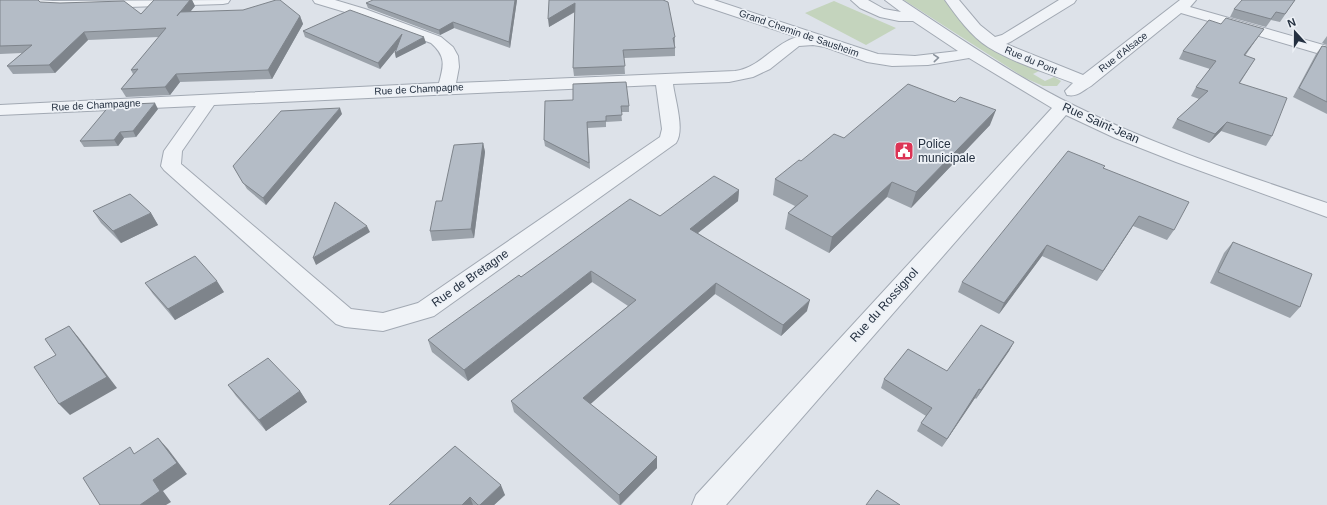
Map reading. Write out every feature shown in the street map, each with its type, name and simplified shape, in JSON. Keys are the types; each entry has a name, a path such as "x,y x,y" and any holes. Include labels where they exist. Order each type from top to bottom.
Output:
{"street":[{"path":"43,0 50,5 66,5 223,0"},
{"path":"320,0 360,12 436,40 444,45 448,50 451,66 446,88"},
{"name":"Grand Chemin de Sausheim","path":"700,0 828,44 874,58 898,61 944,58 973,53"},
{"path":"858,0 872,10 889,16 904,18 916,16"},
{"name":"Rue Saint-Jean","path":"892,0 973,53 1060,105 1108,128 1229,176 1327,210"},
{"path":"952,0 978,31 993,43"},
{"name":"Rue du Pont","path":"993,43 1007,38 1069,0"},
{"path":"1184,4 1327,51"},
{"name":"Rue d'Alsace","path":"1060,105 1085,82 1184,4"},
{"path":"898,61 921,51 937,39 942,32"},
{"name":"Rue de Champagne","path":"0,110 446,88 664,80 742,75 759,69 794,42 810,40 828,44"},
{"name":"Rue du Pont","path":"993,43 1012,53 1085,82"},
{"name":"Rue de Bretagne","path":"209,99 173,151 171,166 345,318 383,322 426,310 669,139 671,129 664,80"},
{"name":"Rue du Rossignol","path":"707,505 1060,105"}],"green space":[{"path":"904,0 944,0 966,28 986,46 1041,70 1033,74 1045,81 1054,77 1061,81 1057,86 1043,86 1025,78"},
{"path":"834,1 896,28 866,45 805,13"}],"building":[{"path":"0,0 38,0 40,2 60,3 124,1 141,14 154,0 190,0 180,12 243,10 280,0 300,16 268,70 176,74 165,87 121,89 138,69 131,70 166,28 84,32 49,65 7,66 32,45 0,46"},
{"path":"373,0 515,0 509,42 453,22 439,30 366,3"},
{"path":"549,0 663,0 668,2 675,37 673,38 675,48 623,50 625,66 573,68 575,3 548,19"},
{"path":"1242,0 1295,0 1285,14 1276,12 1271,19 1234,9"},
{"path":"350,10 424,37 395,53 402,34 378,63 303,31"},
{"path":"1226,18 1264,29 1244,55 1255,59 1239,83 1287,98 1272,136 1227,122 1215,134 1177,119 1208,91 1196,87 1216,61 1183,51 1209,20 1221,24"},
{"path":"1322,46 1327,47 1327,102 1299,88"},
{"path":"626,82 629,106 621,106 622,115 606,116 606,121 587,122 589,163 544,140 545,101 573,100 573,84"},
{"path":"908,84 955,102 960,97 996,110 916,192 892,182 832,237 788,213 808,196 775,179 799,160 801,161 834,134 844,138"},
{"path":"155,103 133,131 120,132 114,140 80,141 110,105"},
{"path":"340,108 263,198 243,183 233,166 281,111"},
{"path":"483,143 471,229 430,231 436,201 442,201 454,145"},
{"path":"1068,151 1105,166 1103,168 1189,202 1174,230 1139,216 1103,271 1047,245 1004,303 962,282"},
{"path":"714,176 739,190 690,229 810,300 783,325 716,283 583,398 657,457 619,495 511,401 636,300 591,271 464,370 428,340 519,275 521,277 630,199 660,216"},
{"path":"130,194 151,213 113,231 93,211"},
{"path":"335,202 367,226 313,258"},
{"path":"1233,242 1312,274 1300,307 1218,272"},
{"path":"195,256 217,281 168,309 145,283"},
{"path":"981,325 1014,342 981,390 979,389 947,439 921,423 932,408 884,379 908,349 947,371"},
{"path":"69,326 107,377 59,404 34,367 56,355 45,339"},
{"path":"268,358 300,391 259,420 228,385"},
{"path":"158,438 177,463 153,480 160,491 140,505 100,505 83,478 130,447 134,454"},
{"path":"455,446 501,485 480,505 478,505 470,497 462,505 389,505"},
{"path":"877,490 900,505 866,505"}],"place":[{"name":"Police municipale","path":"904,151"}]}
